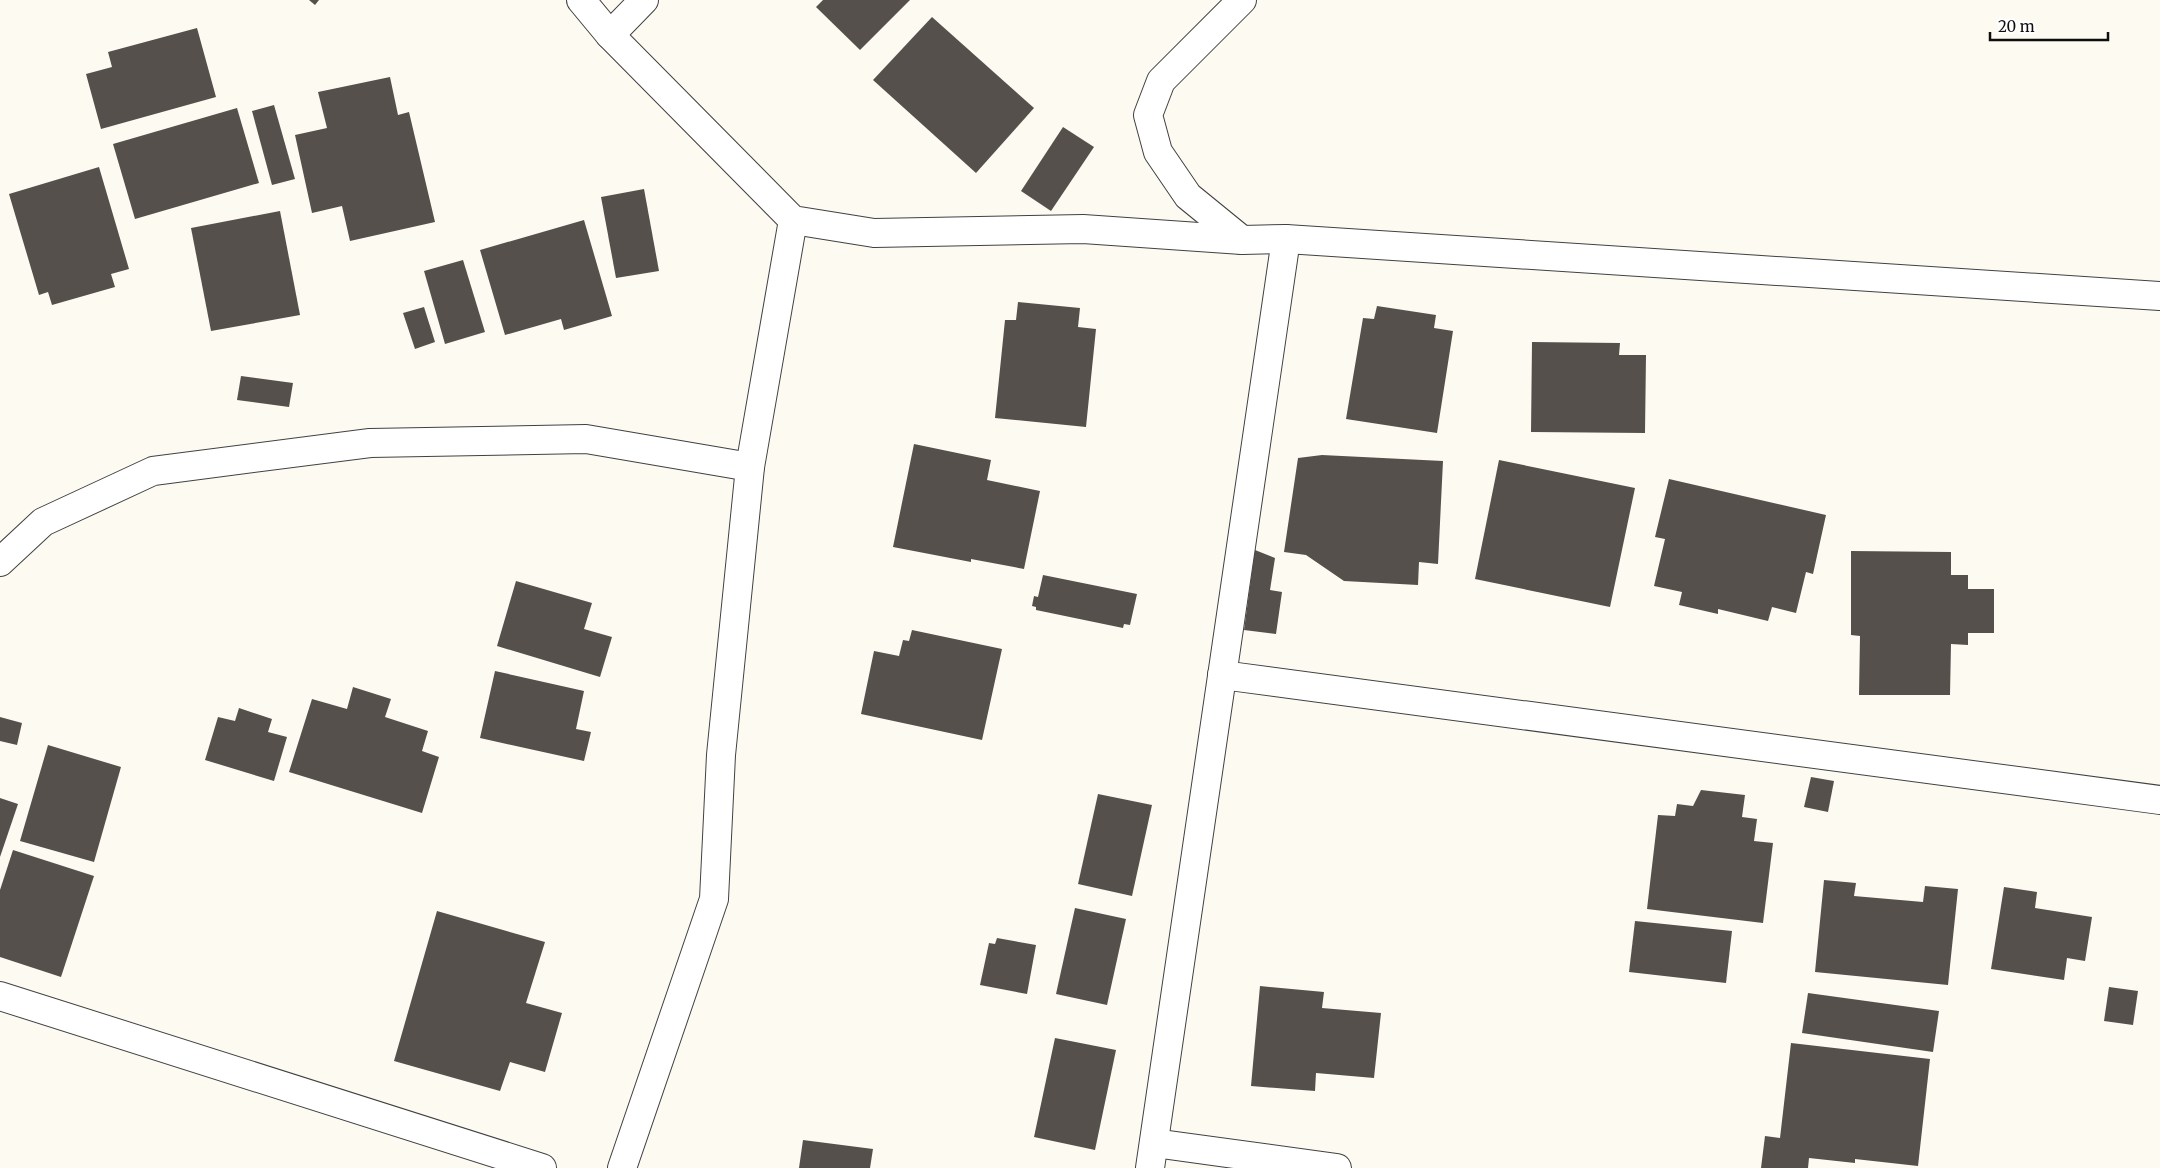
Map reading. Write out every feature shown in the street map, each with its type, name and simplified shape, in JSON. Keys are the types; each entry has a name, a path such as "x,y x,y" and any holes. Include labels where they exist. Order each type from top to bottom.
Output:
{"street":[{"path":"581,0 610,35 794,220 874,233 1083,229 1242,240 1286,239 2160,296"},
{"path":"610,35 644,0"},
{"path":"1242,0 1161,81 1148,115 1158,152 1188,196 1242,240"},
{"path":"622,1168 714,899 720,755 750,467 794,220"},
{"path":"1286,239 1152,1156 1337,1168"},
{"path":"0,562 43,522 153,471 370,443 586,439 750,467"},
{"path":"1222,675 2160,800"},
{"path":"0,996 542,1168"}],"building":[{"path":"309,0 319,0 315,5"},
{"path":"823,0 910,0 860,50 816,7"},
{"path":"932,17 1034,108 976,173 873,80"},
{"path":"197,28 216,97 101,129 86,74 112,67 108,52"},
{"path":"390,77 398,115 409,112 435,222 350,241 342,206 312,213 295,135 327,128 318,92"},
{"path":"274,105 295,179 272,185 252,111"},
{"path":"237,108 259,183 135,219 113,144"},
{"path":"1063,127 1094,147 1051,211 1021,191"},
{"path":"99,167 129,269 111,274 115,287 52,305 48,292 39,295 9,194"},
{"path":"644,189 659,271 616,278 601,197"},
{"path":"280,211 300,315 211,331 191,228"},
{"path":"584,220 612,316 564,330 561,319 505,335 480,250"},
{"path":"463,260 485,332 445,344 424,271"},
{"path":"1018,302 1080,308 1078,327 1096,329 1086,427 995,418 1005,320 1016,320"},
{"path":"1377,306 1436,315 1434,328 1453,331 1437,433 1346,419 1363,318 1374,319"},
{"path":"424,307 435,342 415,349 403,313"},
{"path":"1532,342 1620,343 1619,355 1646,355 1645,433 1531,432"},
{"path":"241,376 293,383 289,407 237,400"},
{"path":"914,444 991,460 987,480 1040,491 1024,569 971,559 971,562 893,547"},
{"path":"1322,455 1443,461 1438,564 1419,562 1418,585 1344,581 1306,555 1284,552 1298,458"},
{"path":"1499,460 1635,488 1610,607 1475,579"},
{"path":"1669,479 1826,515 1813,574 1806,572 1796,613 1772,607 1768,621 1718,609 1718,614 1679,605 1682,592 1654,586 1665,539 1655,537"},
{"path":"1255,550 1275,558 1270,590 1282,592 1276,634 1244,630"},
{"path":"1851,551 1951,552 1951,575 1968,575 1968,589 1994,589 1994,633 1968,633 1968,645 1951,644 1950,695 1859,695 1860,636 1851,635"},
{"path":"1043,575 1137,594 1130,625 1124,624 1123,628 1036,610 1036,607 1032,606 1034,596 1038,597"},
{"path":"516,581 592,603 584,629 612,637 600,677 497,646"},
{"path":"912,630 1002,649 982,740 861,714 874,651 899,656 903,640 909,641"},
{"path":"495,671 584,691 576,729 591,732 584,761 480,738"},
{"path":"353,687 391,699 385,717 428,731 422,751 439,757 422,813 289,772 312,699 347,709"},
{"path":"239,708 272,719 268,732 287,737 274,781 205,760 218,717 235,721"},
{"path":"0,717 22,723 17,745 0,741"},
{"path":"48,745 121,767 94,862 20,841"},
{"path":"1811,777 1834,781 1828,812 1804,807"},
{"path":"1701,790 1745,795 1742,817 1757,819 1754,841 1773,843 1763,923 1647,909 1658,815 1675,816 1677,804 1693,806"},
{"path":"1098,794 1152,805 1132,896 1078,884"},
{"path":"0,798 18,804 0,857"},
{"path":"13,850 94,876 61,977 0,957 0,890"},
{"path":"1824,880 1856,883 1854,896 1923,902 1925,886 1958,889 1948,985 1815,972"},
{"path":"2004,887 2037,892 2035,908 2092,917 2085,961 2067,958 2064,980 1991,969"},
{"path":"1075,908 1126,919 1107,1005 1056,994"},
{"path":"437,911 545,942 526,1003 562,1013 545,1072 510,1062 500,1091 394,1061"},
{"path":"1635,921 1732,931 1726,983 1629,972"},
{"path":"997,938 1036,945 1027,994 980,985 989,943 995,944"},
{"path":"1260,986 1324,992 1322,1008 1381,1013 1374,1078 1316,1073 1315,1091 1251,1086"},
{"path":"2109,987 2138,991 2133,1025 2104,1021"},
{"path":"1808,993 1939,1011 1933,1052 1802,1033"},
{"path":"1055,1038 1116,1050 1095,1150 1034,1137"},
{"path":"1791,1043 1930,1059 1918,1166 1855,1159 1855,1163 1809,1158 1808,1168 1761,1168 1765,1136 1780,1138"},
{"path":"803,1140 873,1149 870,1168 799,1168"}]}
